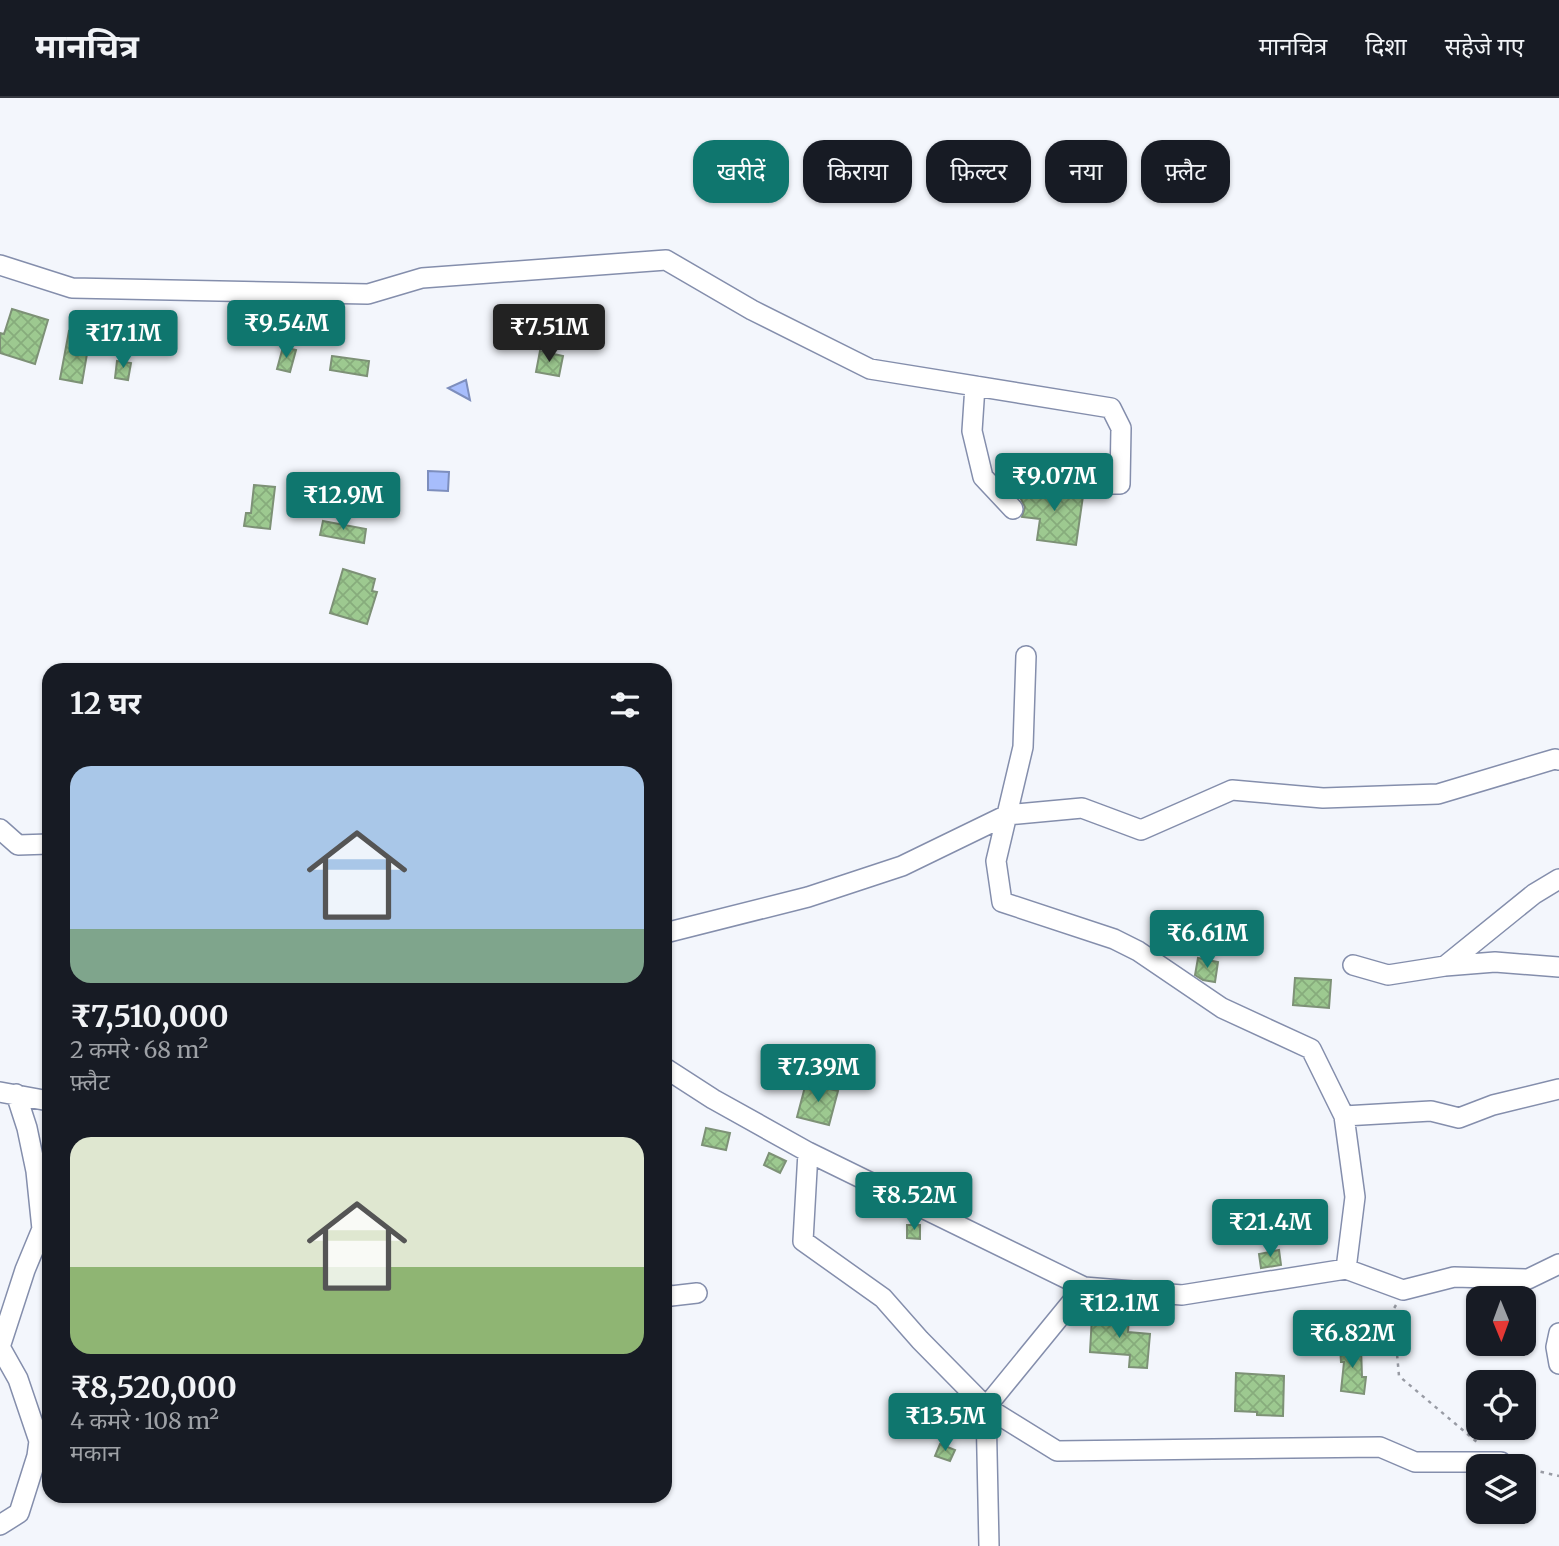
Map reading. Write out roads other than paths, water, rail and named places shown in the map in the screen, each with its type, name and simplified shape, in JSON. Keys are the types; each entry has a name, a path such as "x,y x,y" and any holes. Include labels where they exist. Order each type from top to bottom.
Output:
{"street":[{"path":"0,265 72,288 368,294 422,278 666,260 752,310 870,369 1111,408 1121,428 1120,484 1084,484"},
{"path":"975,386 972,431 983,477 1013,509"},
{"path":"1026,656 1023,747 996,861 1002,902 1114,939 1138,951 1222,1008 1311,1049 1344,1116 1354,1196 1346,1269"},
{"path":"672,931 808,897 902,866 1007,815 1082,808 1141,831 1231,790 1323,797 1438,794 1559,760"},
{"path":"0,829 18,845 42,844"},
{"path":"1445,966 1534,894 1559,879"},
{"path":"1353,965 1388,975 1495,962 1559,967"},
{"path":"672,1073 713,1099 808,1152 1084,1287 1182,1295 1346,1269 1404,1290 1454,1277 1528,1279 1559,1264"},
{"path":"1344,1116 1432,1111 1459,1118 1493,1105 1559,1089"},
{"path":"8,1093 42,1100"},
{"path":"0,1525 19,1513 39,1441 18,1379 0,1347 25,1270 42,1229 36,1171 27,1128 8,1093"},
{"path":"808,1152 803,1241 883,1297 920,1340 986,1407 1057,1451 1380,1447 1415,1462 1466,1462"},
{"path":"989,1546 986,1407 1084,1287"},
{"path":"672,1296 697,1293"},
{"path":"1559,1333 1556,1347 1559,1364"}],"water":[{"path":"466,380 470,400 448,388"},
{"path":"428,471 449,472 448,491 428,490"}]}
